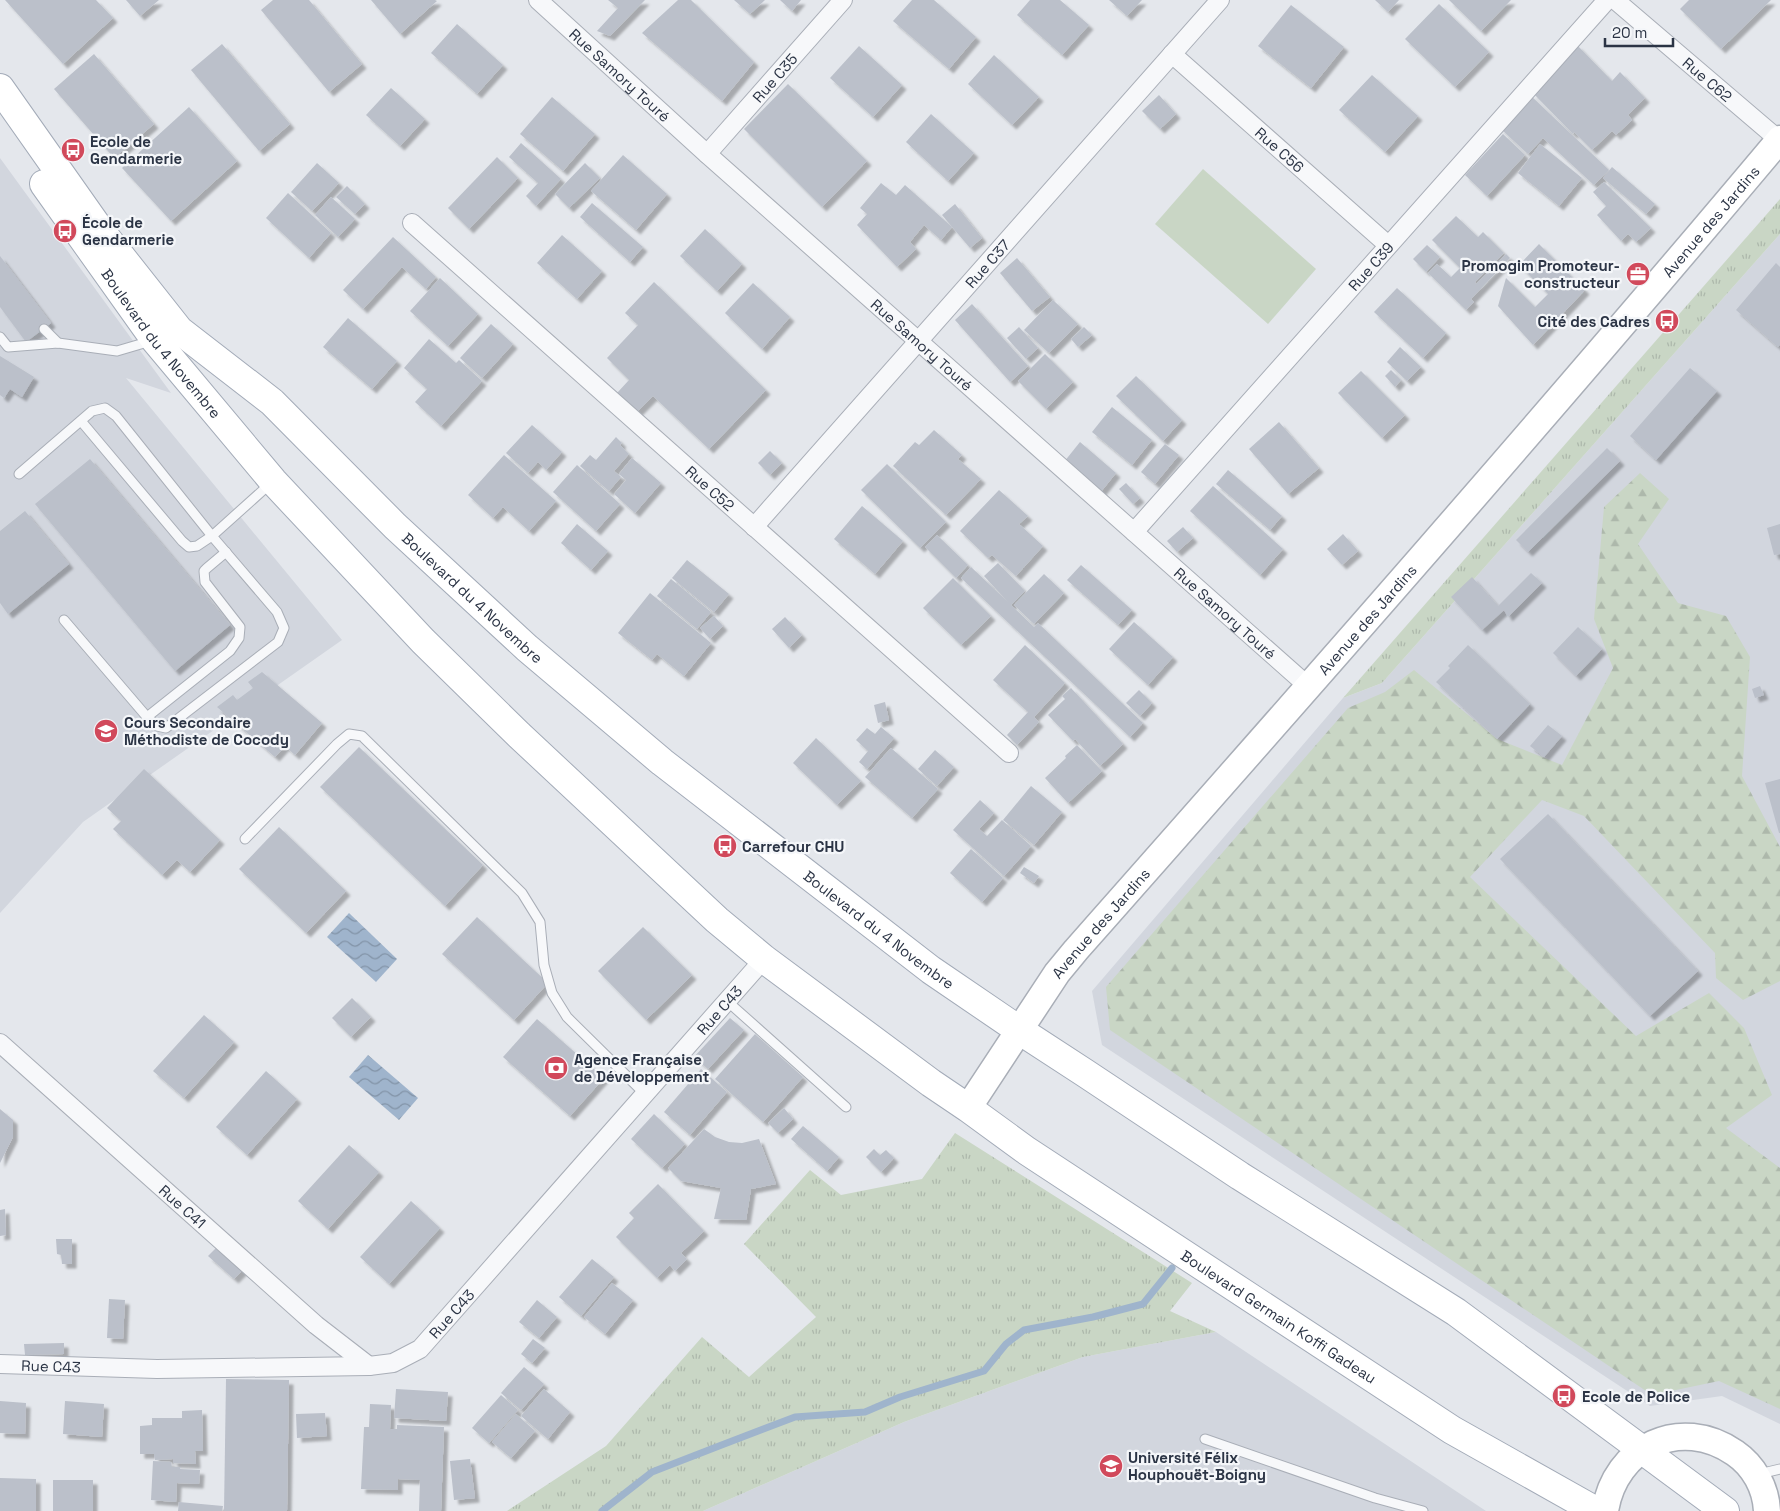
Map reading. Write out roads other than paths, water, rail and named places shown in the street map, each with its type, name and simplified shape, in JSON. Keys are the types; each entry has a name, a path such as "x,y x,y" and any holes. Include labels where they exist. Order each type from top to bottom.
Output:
{"main road":[{"name":"Boulevard du 4 Novembre","path":"0,88 100,230 179,330 272,402 395,526 527,648 662,762 931,970 1019,1030"},
{"name":"Boulevard du 4 Novembre","path":"0,120 72,225 155,340 273,481 423,641 505,721 717,920 764,959 931,1083 968,1108"},
{"name":"Avenue des Jardins","path":"968,1108 1057,973 1076,950 1309,687 1780,140"},
{"path":"1019,1030 1086,1072 1240,1176 1456,1312 1725,1511"},
{"name":"Boulevard Germain Koffi Gadeau","path":"968,1108 1026,1151 1452,1430 1596,1511"},
{"path":"1605,1511 1607,1498 1613,1482 1620,1471 1641,1450 1673,1437 1699,1437 1723,1444 1744,1459 1768,1472 1768,1511"}],"street":[{"name":"Rue Samory Touré","path":"538,0 707,154 1309,687"},
{"name":"Rue C35","path":"707,154 843,0"},
{"name":"Rue C37","path":"754,527 1220,0"},
{"name":"Rue C39","path":"1134,532 1606,0"},
{"name":"Rue C62","path":"1615,0 1780,140"},
{"name":"Rue C56","path":"1172,54 1388,245"},
{"name":"Rue C52","path":"412,223 1009,753"},
{"name":"Rue C43","path":"0,1364 157,1369 369,1366 393,1363 420,1349 764,959"},
{"name":"Rue C41","path":"0,1044 316,1325 369,1366"}],"lane":[{"path":"44,329 58,343"},
{"path":"0,337 8,347 58,343 117,351 155,340"},
{"path":"19,474 92,411 105,408 116,416 212,536 277,612 284,628 278,642 166,728 157,726 147,717 64,620"},
{"path":"81,421 182,541 189,546 197,546 212,536 273,481"},
{"path":"147,717 230,651 239,638 240,627 205,582 204,571 226,552"},
{"path":"245,839 337,744 349,734 362,736 522,893 540,922 544,966 552,993 568,1017 645,1094"},
{"path":"727,1001 846,1107"},
{"path":"1205,1439 1375,1498 1423,1511"}],"water":[{"path":"349,913 397,959 376,982 327,937"},
{"path":"368,1055 418,1098 399,1120 349,1077"}],"waterway":[{"path":"602,1511 652,1472 719,1446 795,1417 865,1412 900,1397 984,1371 1006,1344 1024,1330 1093,1317 1143,1304 1172,1268"}],"place":[{"name":"Ecole de Gendarmerie","path":"73,150"},
{"name":"École de Gendarmerie","path":"65,231"},
{"name":"Promogim Promoteur- constructeur","path":"1638,274"},
{"name":"Cité des Cadres","path":"1667,321"},
{"name":"Cours Secondaire Méthodiste de Cocody","path":"106,731"},
{"name":"Carrefour CHU","path":"725,846"},
{"name":"Agence Française de Développement","path":"556,1068"},
{"name":"Ecole de Police","path":"1564,1396"},
{"name":"Université Félix Houphouët-Boigny","path":"1111,1466"}]}
